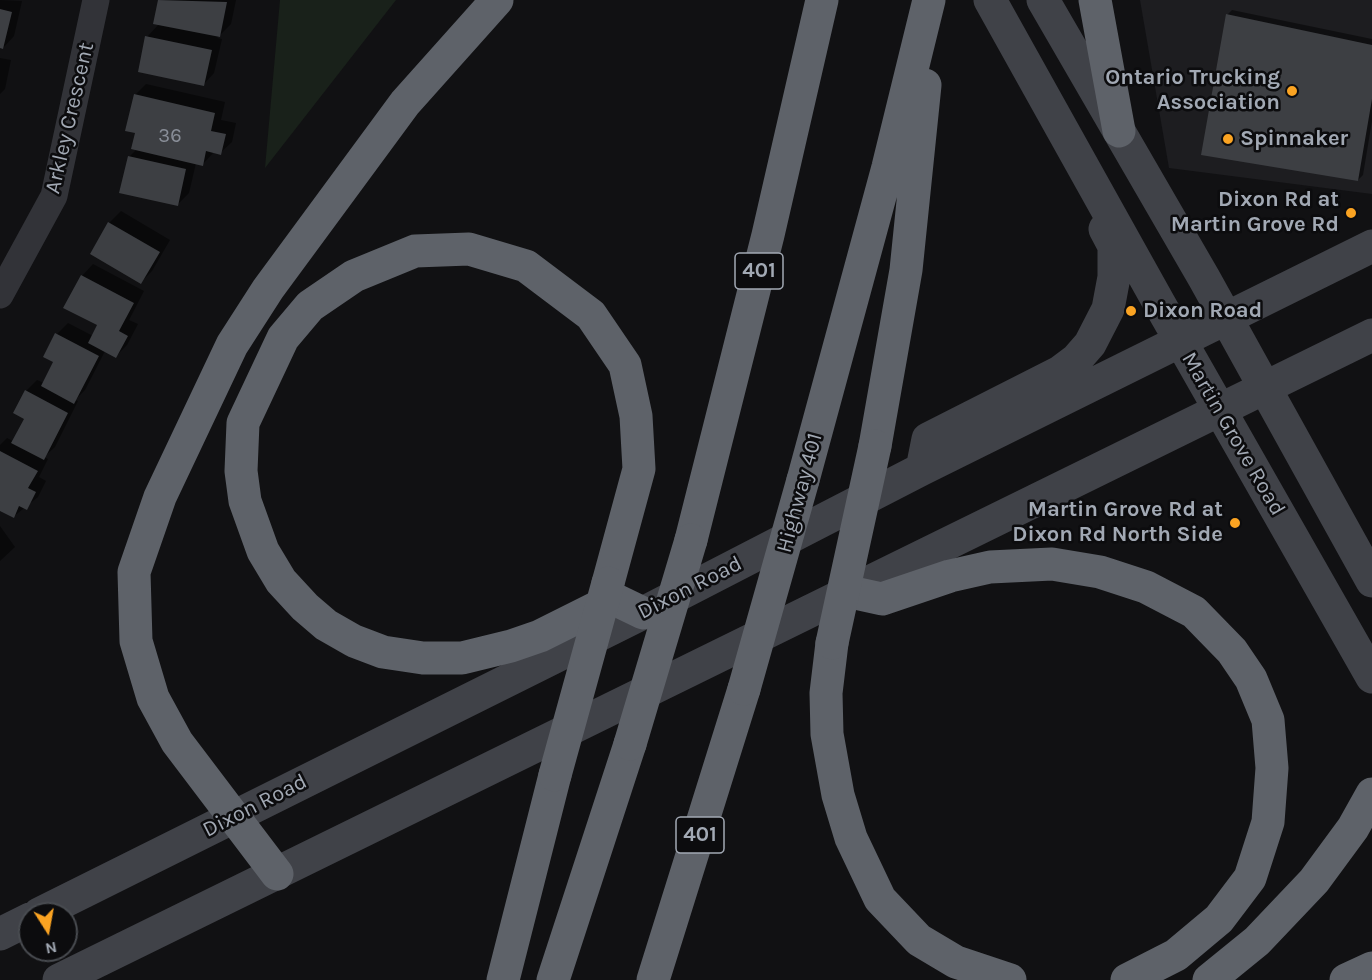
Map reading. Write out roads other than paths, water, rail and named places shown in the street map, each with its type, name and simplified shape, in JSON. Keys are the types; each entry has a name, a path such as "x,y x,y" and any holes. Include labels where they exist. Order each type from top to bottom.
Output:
{"highway":[{"path":"277,874 177,742 153,698 136,641 134,572 160,497 232,345 268,289 405,103 497,0"},
{"name":"401","path":"553,980 630,744 691,540 768,236 822,0"},
{"path":"931,0 914,210 897,327 875,446 832,643 826,693 827,734 838,795 851,838 880,899 919,940 956,962 1010,980"},
{"name":"Highway 401","path":"653,980 744,689 885,178 931,0"},
{"path":"1095,0 1119,130"},
{"path":"503,980 555,775 608,583 639,469 636,416 625,365 591,315 526,266 469,249 415,251 354,276 310,306 283,338 243,423 242,471 245,501 263,551 281,581 305,607 326,625 354,641 383,652 423,658 462,658 512,646 540,636 614,599 643,613"},
{"path":"850,592 882,599 950,576 990,567 1052,564 1100,572 1146,587 1194,612 1232,651 1251,679 1268,720 1272,768 1268,822 1250,878 1219,919 1176,955 1127,980"},
{"path":"1209,980 1257,941 1314,881 1353,828 1372,794"},
{"path":"1347,980 1372,968"}],"main road":[{"name":"Martin Grove Road","path":"990,0 1219,410 1372,677"},
{"path":"1043,0 1226,318 1372,582"},
{"path":"922,469 928,439 1060,372 1076,360 1099,329 1112,293 1114,246 1087,194 1088,177"},
{"name":"Dixon Road","path":"63,902 643,613 922,469 1372,246"},
{"path":"59,980 1372,335"},
{"path":"0,934 18,925"}],"street":[{"name":"Arkley Crescent","path":"0,295 54,196 96,0"}],"place":[{"name":"Ontario Trucking Association","path":"1292,91"},
{"name":"Spinnaker","path":"1228,139"},
{"name":"Dixon Rd at Martin Grove Rd","path":"1351,213"},
{"name":"Dixon Road","path":"1131,311"},
{"name":"Martin Grove Rd at Dixon Rd North Side","path":"1235,523"}]}
